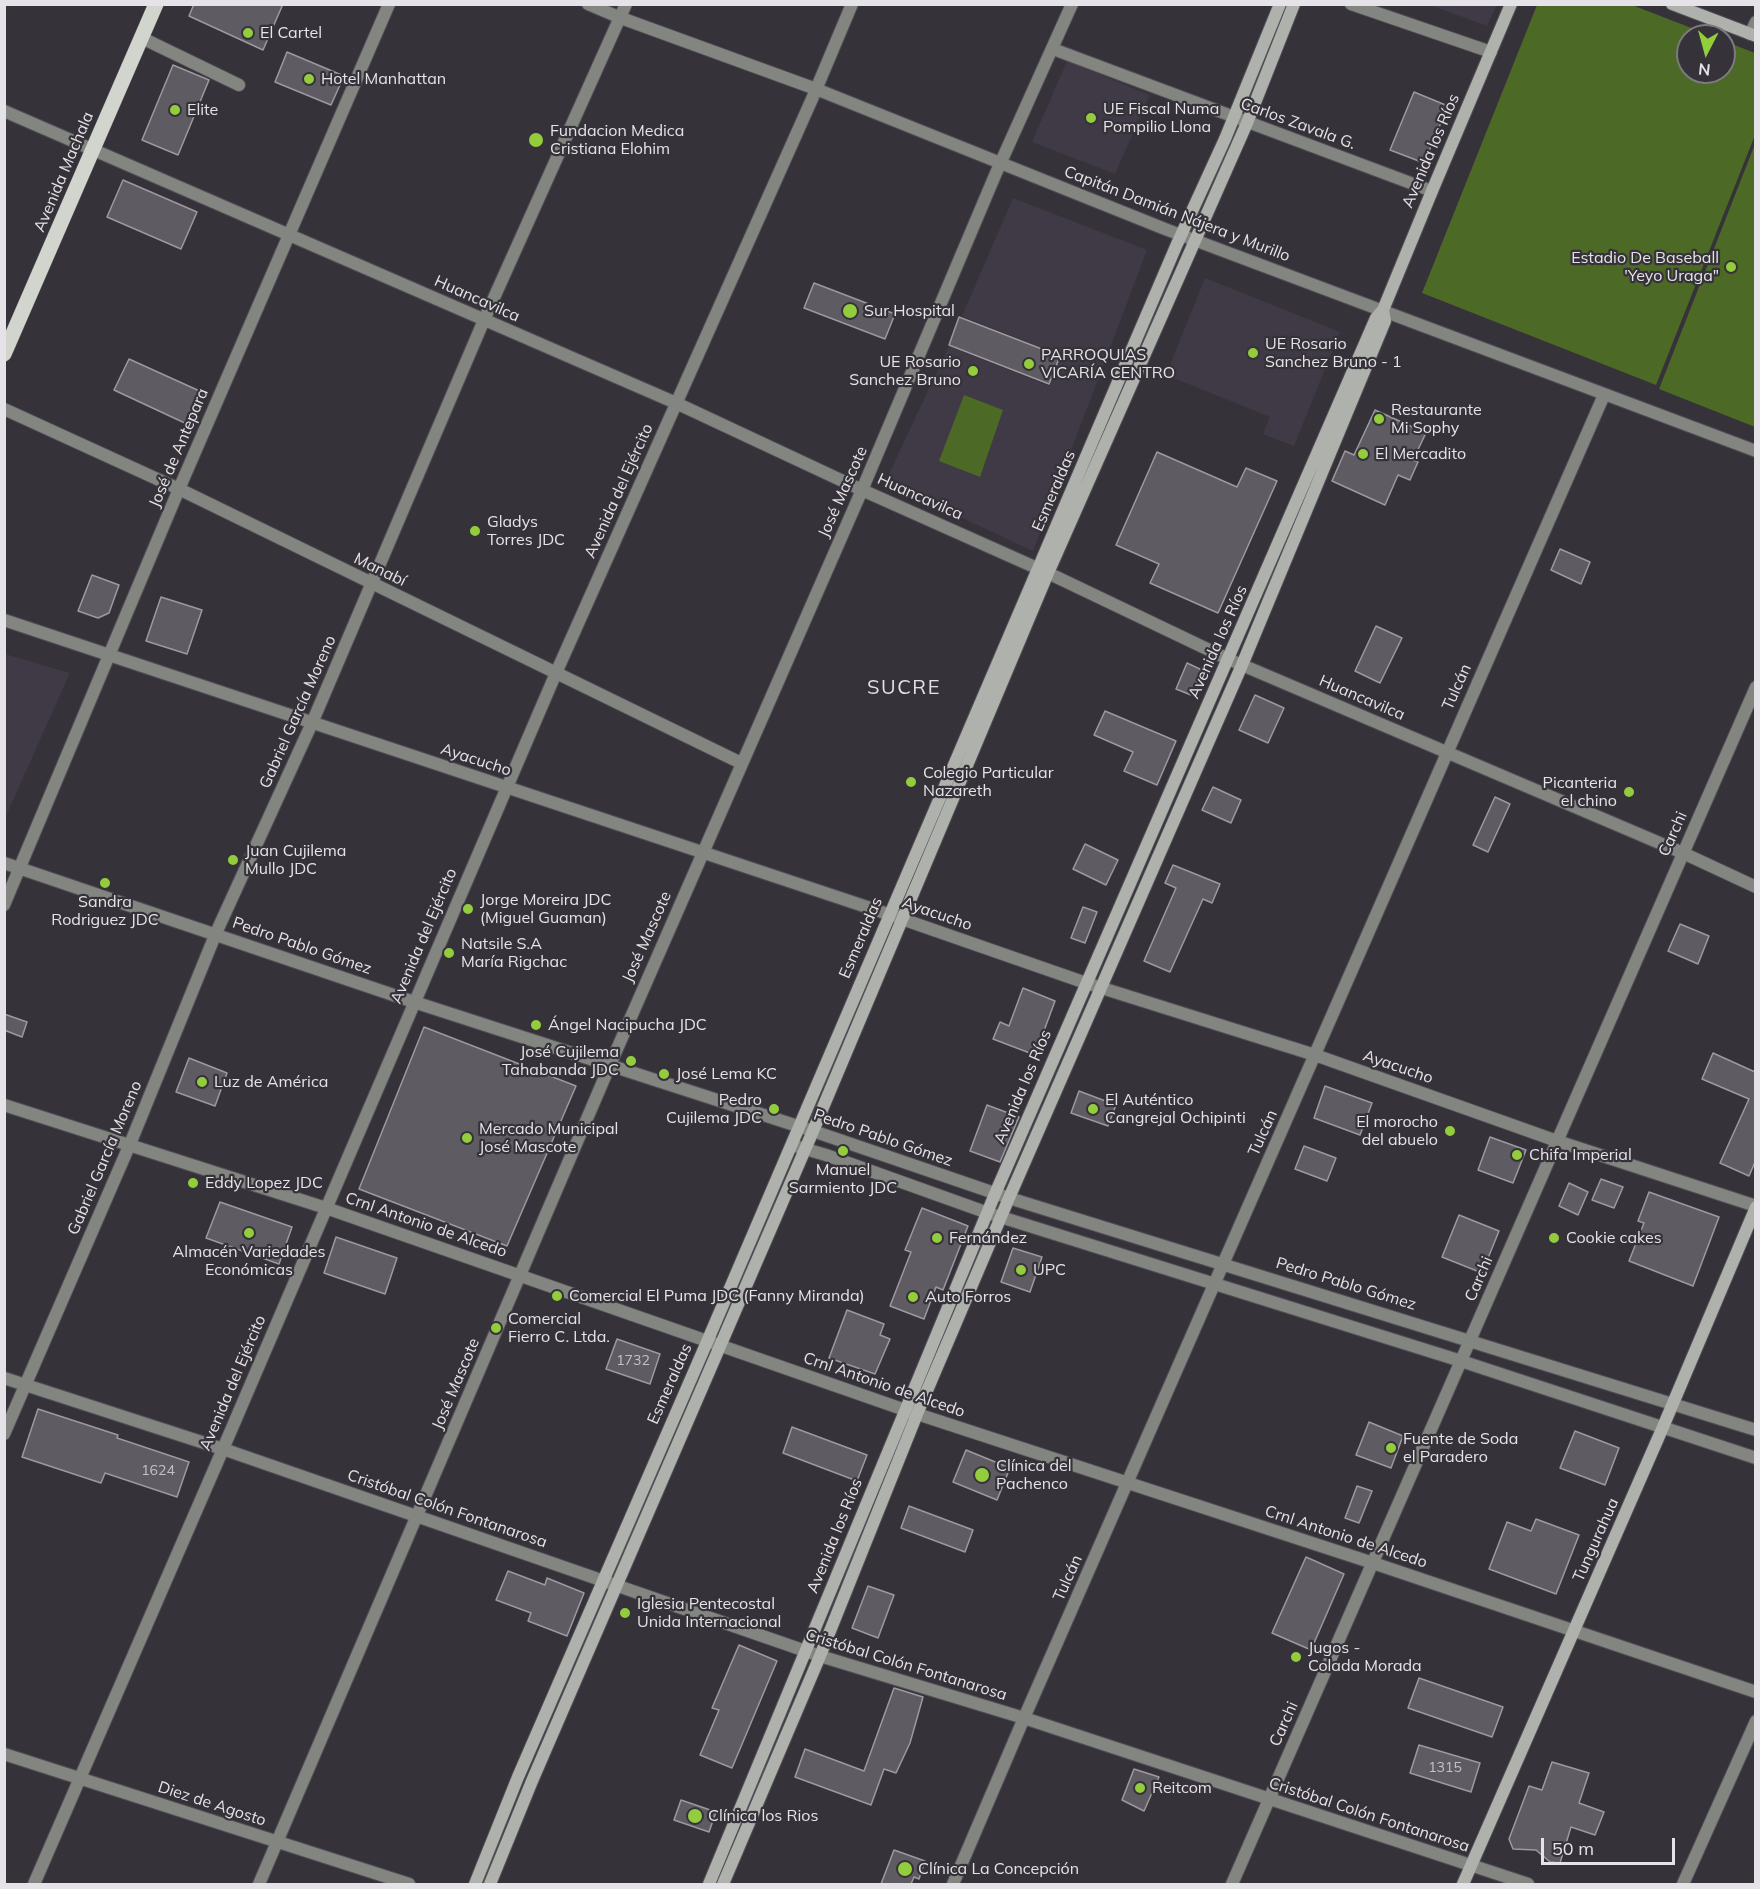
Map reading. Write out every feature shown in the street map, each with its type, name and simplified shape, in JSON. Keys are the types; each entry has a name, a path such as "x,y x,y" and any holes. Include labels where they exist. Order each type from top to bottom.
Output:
{"main road":[{"name":"Avenida Machala","path":"4,354 156,4"},
{"name":"Esmeraldas","path":"475,1884 518,1777 603,1581 813,1131 1182,234 1280,4"},
{"name":"Esmeraldas","path":"490,1884 617,1586 798,1127 889,915 1043,570 1247,123 1294,4"},
{"name":"Avenida los Ríos","path":"723,1884 820,1656 995,1194 1376,318 1383,310 1511,4"},
{"path":"1672,4 1753,35"},
{"name":"Avenida los Ríos","path":"709,1884 806,1651 911,1412 1001,1217 1242,665 1385,321 1383,310"},
{"name":"Tungurahua","path":"1463,1884 1663,1427 1755,1207"}],"street":[{"name":"José de Antepara","path":"4,905 179,489 389,4"},
{"name":"Capitán Damián Nájera y Murillo","path":"588,4 816,89 1194,239 1755,451"},
{"name":"Gabriel García Moreno","path":"4,1434 130,1144 216,933 312,723 484,320 626,4"},
{"name":"Avenida del Ejército","path":"34,1884 224,1449 556,673 852,4"},
{"name":"José Mascote","path":"259,1884 702,852 862,490 1072,4"},
{"path":"1351,4 1491,52"},
{"path":"1753,35 1755,22"},
{"path":"142,38 239,85"},
{"name":"Carlos Zavala G.","path":"1053,49 1432,190"},
{"name":"Huancavilca","path":"4,111 676,403 862,490 1043,570 1228,659 1683,853 1755,887"},
{"name":"Tulcán","path":"953,1884 1604,395"},
{"name":"Manabí","path":"4,410 179,489 741,763"},
{"name":"Ayacucho","path":"4,620 902,919 1086,983 1315,1055 1557,1141 1755,1207"},
{"name":"Carchi","path":"1232,1884 1755,687"},
{"name":"Pedro Pablo Gómez","path":"4,863 414,1002 813,1131 995,1194 1755,1430"},
{"name":"Crnl Antonio de Alcedo","path":"4,1105 326,1208 911,1412 1373,1563 1755,1692"},
{"path":"791,1144 988,1213 1461,1361 1755,1458"},
{"name":"Cristóbal Colón Fontanarosa","path":"4,1378 224,1449 820,1656 1024,1718 1269,1801 1528,1884"},
{"path":"1683,1884 1755,1722"},
{"name":"Diez de Agosto","path":"4,1754 410,1884"}],"shaded area":[{"path":"1430,5 1497,5 1487,26"},
{"name":"UE Fiscal Numa Pompilio Llona","path":"1067,61 1150,95 1115,174 1032,142"},
{"name":"UE Rosario Sanchez Bruno","path":"1013,198 1147,250 1033,551 885,482 949,346 1049,386 1060,355 962,316"},
{"name":"UE Rosario Sanchez Bruno - 1","path":"1205,278 1340,332 1294,446 1263,434 1270,417 1166,375"},
{"path":"4,654 70,673 5,818"}],"green space":[{"path":"1537,5 1632,5 1681,24 1676,24 1676,84 1736,84 1736,46 1755,53 1755,135 1656,385 1422,293"},
{"name":"Estadio De Baseball 'Yeyo Uraga\"","path":"1755,144 1755,427 1659,389"},
{"path":"964,395 1003,410 980,477 939,461"}],"building":[{"name":"El Cartel","path":"194,4 283,4 263,50 189,16"},
{"name":"Hotel Manhattan","path":"287,52 344,76 331,105 275,82"},
{"name":"Elite","path":"173,65 209,80 178,155 142,140"},
{"path":"1414,92 1448,106 1424,163 1390,150"},
{"path":"123,180 197,212 181,249 107,217"},
{"name":"Sur Hospital","path":"814,283 895,314 885,339 804,308"},
{"path":"959,317 1060,356 1049,384 949,345"},
{"path":"129,359 204,393 189,425 114,390"},
{"path":"1375,410 1426,433 1413,460 1418,462 1410,480 1398,475 1385,505 1332,481 1345,451 1354,455"},
{"path":"1157,452 1237,487 1246,468 1277,481 1218,613 1150,583 1159,564 1116,545"},
{"path":"1560,549 1590,562 1581,584 1551,570"},
{"path":"92,575 119,585 109,613 98,618 78,611"},
{"path":"161,597 202,610 187,654 146,641"},
{"path":"1376,626 1402,638 1380,683 1355,671"},
{"path":"1187,663 1202,670 1191,695 1176,689"},
{"path":"1255,695 1284,708 1268,743 1239,730"},
{"path":"1105,711 1176,741 1157,785 1124,771 1133,752 1094,735"},
{"path":"1213,787 1241,800 1231,823 1202,810"},
{"path":"1495,797 1510,804 1488,852 1473,845"},
{"path":"1085,844 1118,860 1106,885 1073,869"},
{"path":"1173,865 1220,884 1212,903 1203,899 1170,972 1144,961 1176,888 1165,883"},
{"path":"1083,907 1097,912 1085,943 1071,938"},
{"path":"1680,924 1709,936 1698,964 1668,951"},
{"path":"1023,988 1055,1001 1035,1055 993,1039 1000,1022 1009,1026"},
{"path":"4,1014 27,1022 22,1037 4,1030"},
{"name":"Mercado Municipal José Mascote","path":"424,1027 576,1086 507,1246 359,1189"},
{"path":"1713,1053 1755,1072 1755,1162 1749,1176 1720,1163 1749,1099 1702,1079"},
{"name":"Luz de América","path":"189,1058 227,1073 215,1106 176,1092"},
{"path":"1325,1086 1372,1103 1360,1135 1314,1118"},
{"name":"El Auténtico Cangrejal Ochipinti","path":"1079,1091 1116,1105 1108,1126 1071,1113"},
{"path":"987,1105 1019,1117 1000,1162 970,1151"},
{"path":"1490,1137 1526,1150 1513,1183 1478,1170"},
{"path":"1304,1146 1336,1158 1327,1181 1295,1169"},
{"path":"1601,1179 1623,1187 1614,1208 1592,1200"},
{"path":"1569,1183 1588,1192 1578,1215 1559,1206"},
{"path":"1649,1192 1719,1217 1693,1286 1629,1261 1644,1223 1638,1221"},
{"name":"Almacén Variedades Económicas","path":"220,1202 292,1227 279,1264 206,1238"},
{"name":"Fernández","path":"922,1208 968,1226 943,1290 936,1287 924,1319 890,1306 911,1252 905,1250"},
{"path":"1459,1215 1499,1231 1482,1273 1442,1257"},
{"path":"336,1237 397,1258 385,1294 324,1273"},
{"name":"UPC","path":"1013,1248 1042,1257 1030,1292 1001,1282"},
{"path":"847,1310 884,1324 880,1335 890,1339 875,1374 829,1358"},
{"path":"617,1339 660,1354 650,1384 606,1369"},
{"path":"38,1409 118,1435 117,1438 189,1462 177,1497 105,1473 101,1483 22,1457"},
{"path":"1369,1422 1403,1436 1391,1468 1356,1455"},
{"path":"792,1427 867,1455 857,1481 783,1453"},
{"path":"1575,1431 1619,1448 1605,1485 1560,1468"},
{"name":"Clínica del Pachenco","path":"966,1450 1010,1468 997,1500 953,1482"},
{"path":"1357,1486 1372,1491 1359,1523 1345,1518"},
{"path":"909,1506 973,1530 965,1552 901,1528"},
{"path":"1536,1519 1579,1535 1556,1594 1489,1569 1507,1522 1531,1531"},
{"path":"1306,1557 1344,1574 1311,1650 1272,1633"},
{"path":"508,1571 545,1585 547,1578 584,1593 567,1636 528,1621 531,1613 496,1600"},
{"path":"868,1586 894,1595 878,1638 852,1628"},
{"path":"739,1645 777,1661 732,1768 700,1755 719,1710 712,1708"},
{"path":"1419,1678 1503,1707 1492,1737 1408,1708"},
{"path":"894,1688 923,1697 910,1743 896,1773 884,1769 871,1805 795,1777 805,1749 864,1771"},
{"path":"1419,1745 1480,1763 1471,1792 1410,1773"},
{"path":"1552,1762 1589,1773 1579,1803 1604,1812 1595,1835 1571,1827 1560,1863 1550,1862 1536,1850 1513,1849 1509,1839 1529,1786 1542,1790"},
{"name":"Reitcom","path":"1134,1769 1159,1777 1144,1811 1122,1800"},
{"name":"Clínica los Rios","path":"681,1800 716,1812 709,1832 674,1820"},
{"name":"Clínica La Concepción","path":"894,1850 925,1861 919,1879 914,1877 911,1884 881,1884"}],"place":[{"name":"El Cartel","path":"248,33"},
{"name":"Hotel Manhattan","path":"309,79"},
{"name":"Elite","path":"175,110"},
{"name":"UE Fiscal Numa Pompilio Llona","path":"1091,118"},
{"name":"Fundacion Medica Cristiana Elohim","path":"536,140"},
{"name":"Estadio De Baseball 'Yeyo Uraga\"","path":"1731,267"},
{"name":"Sur Hospital","path":"850,311"},
{"name":"UE Rosario Sanchez Bruno - 1","path":"1253,353"},
{"name":"PARROQUIAS VICARÍA CENTRO","path":"1029,364"},
{"name":"UE Rosario Sanchez Bruno","path":"973,371"},
{"name":"Restaurante Mi Sophy","path":"1379,419"},
{"name":"El Mercadito","path":"1363,454"},
{"name":"Gladys Torres JDC","path":"475,531"},
{"name":"Colegio Particular Nazareth","path":"911,782"},
{"name":"Picanteria el chino","path":"1629,792"},
{"name":"Juan Cujilema Mullo JDC","path":"233,860"},
{"name":"Sandra Rodriguez JDC","path":"105,883"},
{"name":"Jorge Moreira JDC (Miguel Guaman)","path":"468,909"},
{"name":"Natsile S.A María Rigchac","path":"449,953"},
{"name":"Ángel Nacipucha JDC","path":"536,1025"},
{"name":"José Cujilema Tahabanda JDC","path":"631,1061"},
{"name":"José Lema KC","path":"664,1074"},
{"name":"Luz de América","path":"202,1082"},
{"name":"Pedro Cujilema JDC","path":"774,1109"},
{"name":"El Auténtico Cangrejal Ochipinti","path":"1093,1109"},
{"name":"El morocho del abuelo","path":"1450,1131"},
{"name":"Mercado Municipal José Mascote","path":"467,1138"},
{"name":"Manuel Sarmiento JDC","path":"843,1151"},
{"name":"Chifa Imperial","path":"1517,1155"},
{"name":"Eddy Lopez JDC","path":"193,1183"},
{"name":"Almacén Variedades Económicas","path":"249,1233"},
{"name":"Fernández","path":"937,1238"},
{"name":"Cookie cakes","path":"1554,1238"},
{"name":"UPC","path":"1021,1270"},
{"name":"Comercial El Puma JDC (Fanny Miranda)","path":"557,1296"},
{"name":"Auto Forros","path":"913,1297"},
{"name":"Comercial Fierro C. Ltda.","path":"496,1328"},
{"name":"Fuente de Soda el Paradero","path":"1391,1448"},
{"name":"Clínica del Pachenco","path":"982,1475"},
{"name":"Iglesia Pentecostal Unida Internacional","path":"625,1613"},
{"name":"Jugos - Colada Morada","path":"1296,1657"},
{"name":"Reitcom","path":"1140,1788"},
{"name":"Clínica los Rios","path":"695,1816"},
{"name":"Clínica La Concepción","path":"905,1869"}],"district":[{"name":"SUCRE","path":"904,688"}]}
